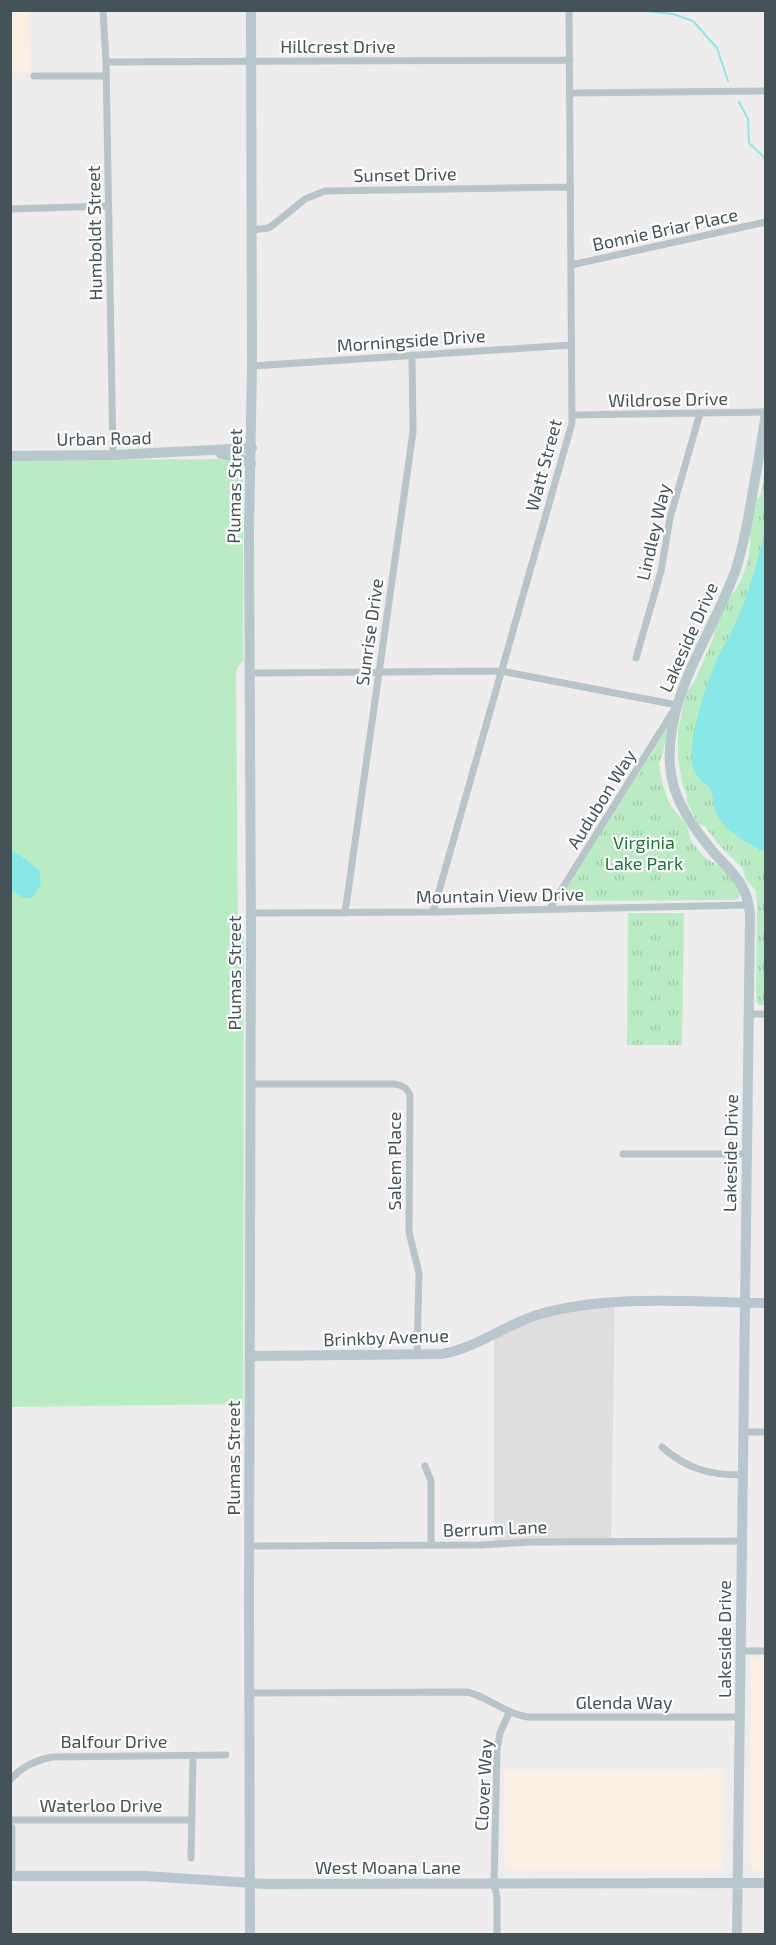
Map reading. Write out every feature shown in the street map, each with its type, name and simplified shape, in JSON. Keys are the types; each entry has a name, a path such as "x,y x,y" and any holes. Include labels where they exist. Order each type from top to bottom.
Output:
{"street":[{"name":"Humboldt Street","path":"103,10 106,62 113,455"},
{"name":"Plumas Street","path":"250,1935 251,10"},
{"name":"Watt Street","path":"433,912 572,423 569,10"},
{"name":"Hillcrest Drive","path":"106,62 570,60"},
{"path":"34,76 106,76"},
{"path":"570,93 765,90"},
{"name":"Sunset Drive","path":"252,230 268,228 305,199 325,191 570,187"},
{"path":"10,209 108,206"},
{"name":"Bonnie Briar Place","path":"571,265 765,222"},
{"name":"Morningside Drive","path":"252,366 571,345"},
{"name":"Sunrise Drive","path":"345,913 413,432 412,356"},
{"name":"Wildrose Drive","path":"572,415 765,412"},
{"name":"Lakeside Drive","path":"737,1935 749,904 739,880 699,834 677,796 671,773 670,754 676,705 737,565 750,509 765,412"},
{"name":"Lindley Way","path":"636,658 661,571 670,518 700,413"},
{"name":"Urban Road","path":"197,452 252,448"},
{"name":"Urban Road","path":"10,456 197,452 231,455 251,464"},
{"path":"249,673 501,671 676,705"},
{"name":"Audubon Way","path":"550,908 676,705"},
{"name":"Mountain View Drive","path":"251,913 433,912 749,904"},
{"path":"749,1014 765,1014"},
{"name":"Salem Place","path":"251,1084 396,1084 408,1090 410,1095 409,1232 419,1273 417,1355"},
{"path":"623,1154 746,1154"},
{"name":"Brinkby Avenue","path":"250,1356 417,1355 454,1352 518,1322 540,1314 581,1305 629,1302 765,1303"},
{"path":"742,1432 765,1432"},
{"path":"662,1447 684,1463 702,1471 720,1475 742,1475"},
{"path":"425,1466 431,1481 431,1545"},
{"name":"Berrum Lane","path":"250,1546 481,1545 530,1542 741,1540"},
{"path":"740,1651 765,1651"},
{"path":"250,1693 467,1692 477,1694 509,1713"},
{"name":"Glenda Way","path":"509,1713 528,1717 740,1717"},
{"name":"Clover Way","path":"497,1935 497,1897 494,1884 497,1743 509,1713"},
{"name":"Balfour Drive","path":"10,1780 38,1760 52,1757 226,1755"},
{"path":"191,1858 193,1756"},
{"name":"Waterloo Drive","path":"10,1820 191,1820"},
{"path":"10,1826 12,1828 11,1876"},
{"name":"West Moana Lane","path":"11,1876 145,1876 251,1884 765,1883"}],"shaded area":[{"path":"10,11 28,11 30,73 11,73"},
{"path":"615,1305 611,1542 494,1544 494,1334 561,1309"},
{"path":"765,1657 766,1870 760,1870 751,1868 749,1861 751,1658"},
{"path":"724,1769 723,1867 719,1870 509,1870 503,1865 504,1770"}],"green space":[{"path":"243,459 243,660 236,670 238,935 244,936 243,1404 11,1407 11,460"},
{"name":"Virginia Lake Park","path":"765,470 765,1006 759,1005 756,1001 756,891 745,878 743,869 718,844 705,826 698,824 686,800 678,756 678,729 686,693 694,682 713,639 714,629 744,573 749,552 750,528 756,499 761,495"},
{"name":"Virginia Lake Park","path":"667,728 659,763 669,803 687,826 691,841 705,858 720,866 735,882 740,896 736,900 565,901 563,893"},
{"path":"628,913 684,913 682,1045 627,1045"}],"water":[{"name":"Virginia Lake Park","path":"765,529 766,852 737,836 720,820 715,811 711,791 695,772 692,756 692,742 703,696 718,657 746,598"},
{"path":"10,851 17,853 39,870 41,884 32,898 23,898 11,890"}],"waterway":[{"path":"637,10 673,14 693,21 717,48 728,81"},
{"path":"739,102 748,119 749,143 766,159"}]}
